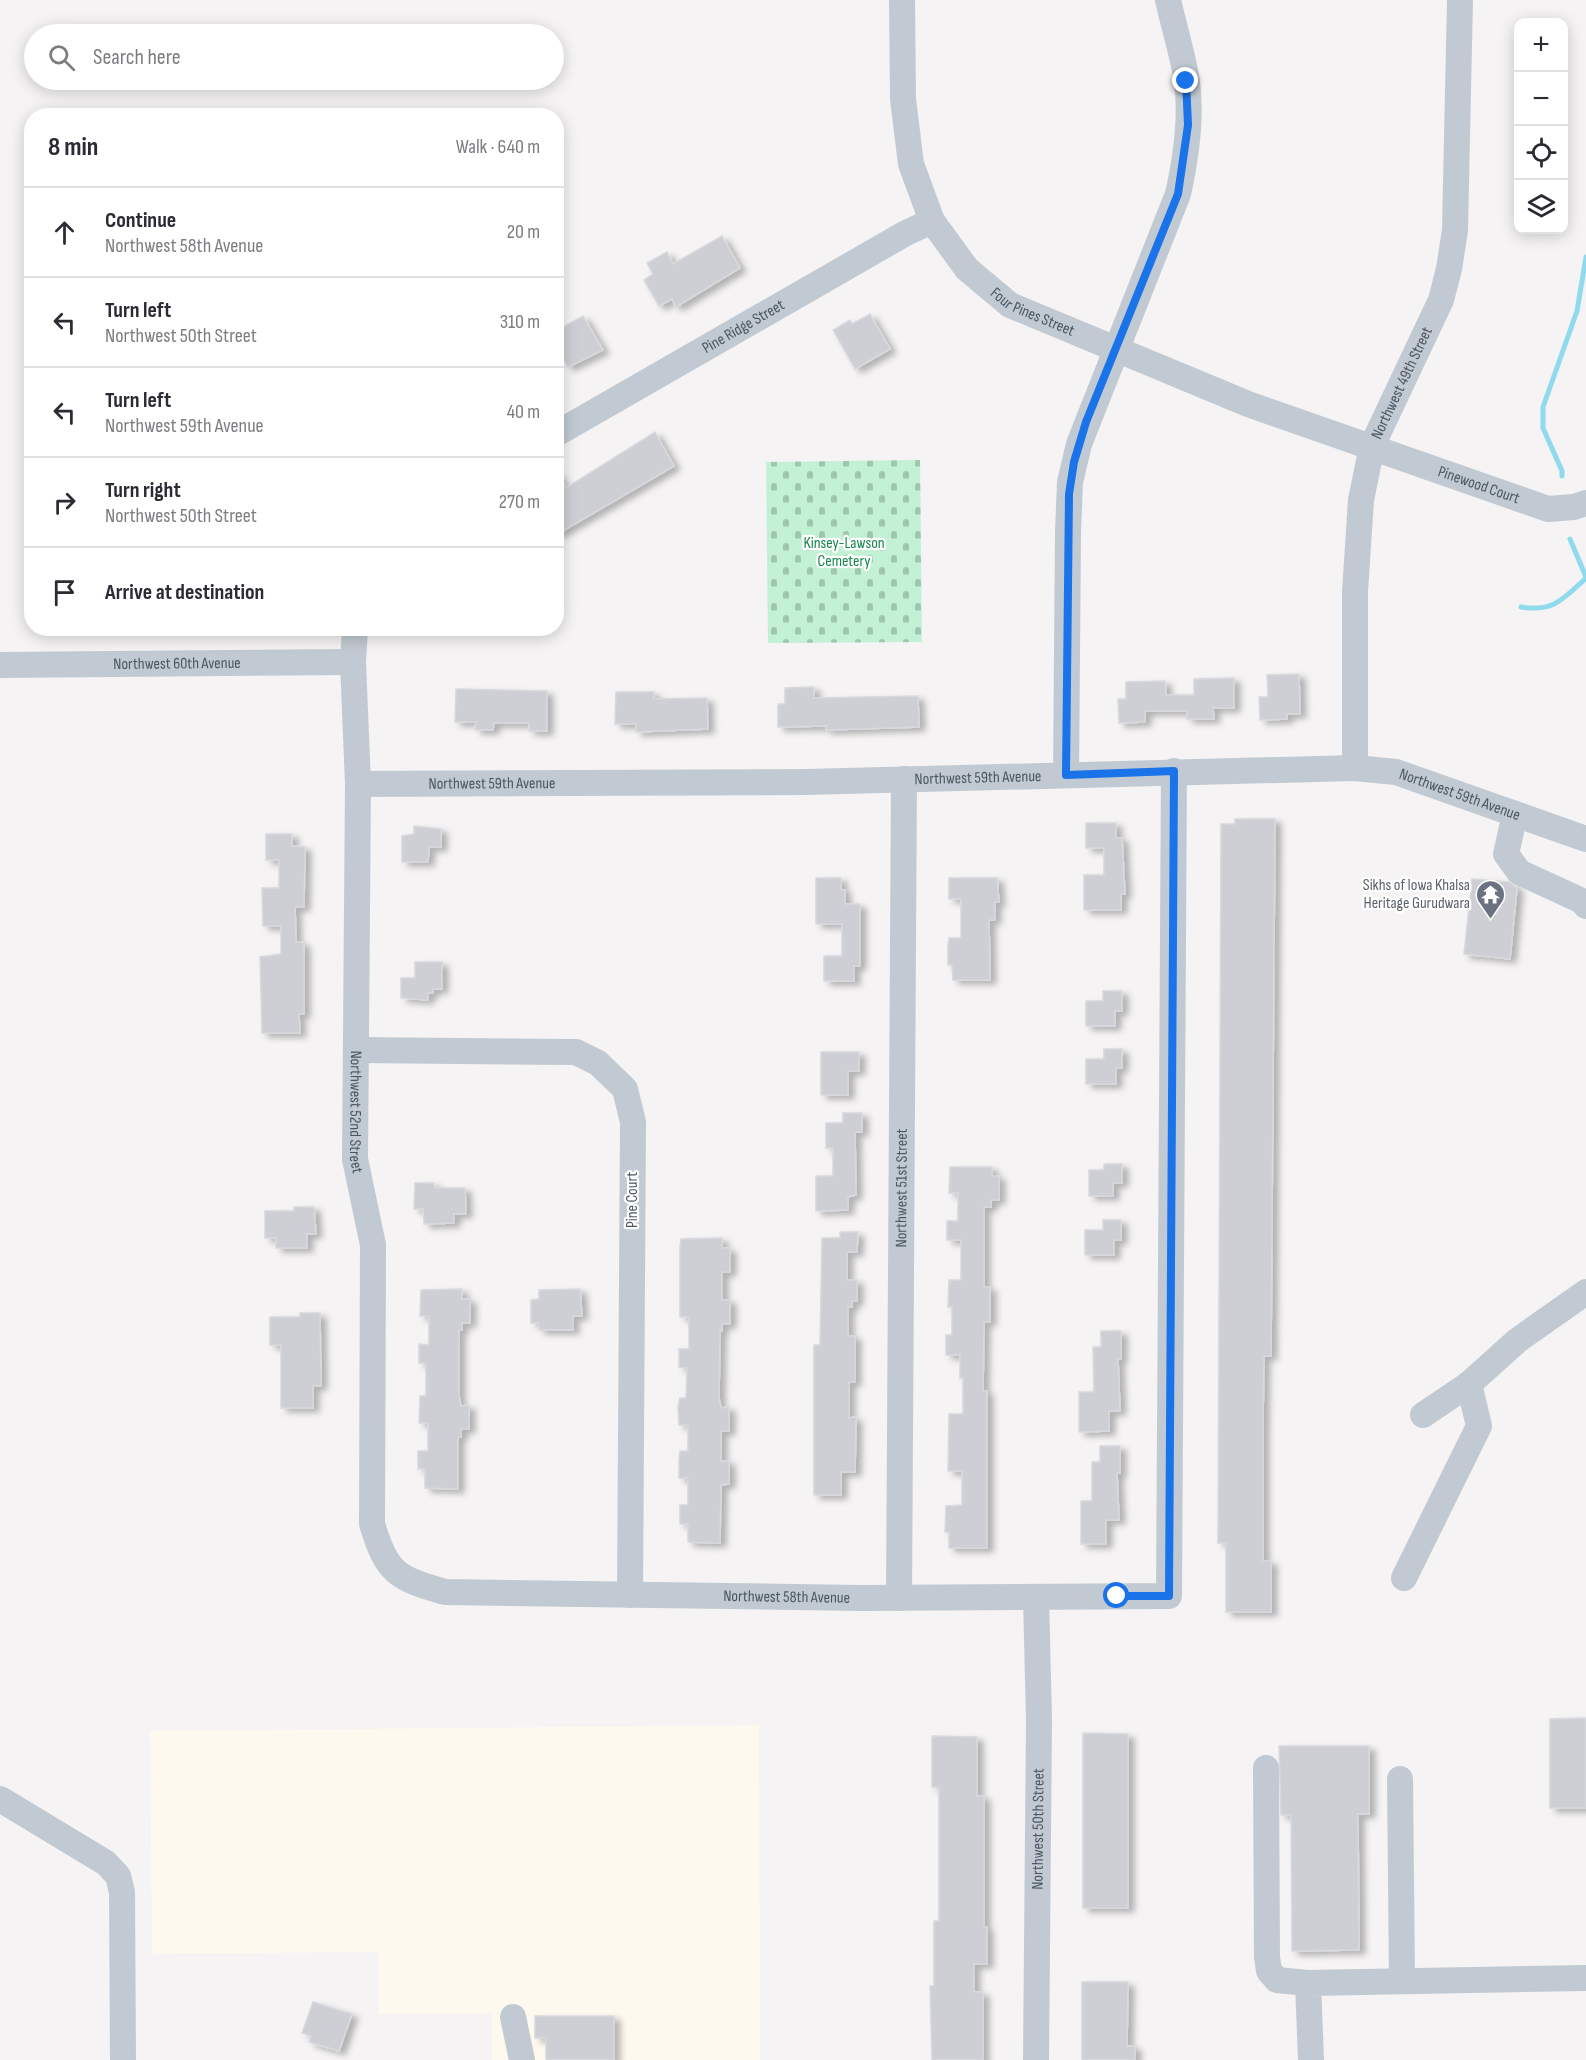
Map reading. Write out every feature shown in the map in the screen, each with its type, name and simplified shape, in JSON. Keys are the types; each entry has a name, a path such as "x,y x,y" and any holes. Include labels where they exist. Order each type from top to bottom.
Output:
{"street":[{"name":"Four Pines Street","path":"902,0 903,99 910,153 932,221 967,268 1010,305 1248,404 1372,446"},
{"path":"1066,775 1069,494 1079,444 1178,194 1183,170 1189,103 1168,0"},
{"name":"Northwest 49th Street","path":"1355,768 1356,580 1360,500 1372,446 1441,300 1449,269 1455,230 1460,0"},
{"name":"Pine Ridge Street","path":"564,429 906,232 932,221"},
{"name":"Pinewood Court","path":"1372,446 1548,509 1574,507 1586,503"},
{"name":"Northwest 52nd Street","path":"355,636 353,662 358,784 355,1159 373,1245 372,1524 382,1556 407,1581"},
{"name":"Northwest 60th Avenue","path":"0,665 353,662"},
{"name":"Northwest 59th Avenue","path":"358,784 904,779 1355,768 1396,772 1586,839"},
{"name":"Northwest 58th Avenue","path":"407,1581 445,1592 899,1598 1169,1596 1174,771"},
{"name":"Northwest 51st Street","path":"899,1598 904,779"},
{"path":"1515,814 1506,854 1519,872 1582,901 1586,906"},
{"name":"Pine Court","path":"356,1050 576,1052 598,1063 625,1089 633,1122 630,1595"},
{"path":"1423,1415 1469,1384 1518,1340 1586,1292"},
{"path":"1404,1578 1479,1426 1469,1384"},
{"name":"Northwest 50th Street","path":"1036,1597 1039,1720 1036,2060"},
{"path":"1266,1768 1267,1957 1269,1971 1277,1980 1308,1983 1586,1978"},
{"path":"1400,1779 1402,1981"},
{"path":"0,1799 106,1863 118,1876 122,1892 123,2060"},
{"path":"1308,1983 1311,2060"},
{"path":"513,2017 522,2060"}],"shaded area":[{"path":"759,1725 760,2060 492,2060 492,2013 379,2014 378,1952 152,1954 150,1731"}],"green space":[{"name":"Kinsey-Lawson Cemetery","path":"920,460 922,642 768,643 766,462"}],"building":[{"path":"722,236 740,268 676,307 672,299 659,306 644,280 653,274 647,263 667,252 673,264"},
{"path":"870,314 890,349 855,369 833,330 850,320 852,324"},
{"path":"583,316 603,350 568,367 564,360 564,327"},
{"path":"655,432 674,466 564,530 564,485 566,488"},
{"path":"1299,674 1300,714 1287,714 1287,719 1260,720 1259,697 1268,697 1267,675"},
{"path":"1234,678 1234,708 1213,708 1214,719 1187,719 1187,711 1145,711 1145,722 1119,723 1118,699 1126,699 1126,682 1165,681 1166,695 1194,695 1194,679"},
{"path":"814,687 814,698 918,696 919,727 826,730 826,726 778,727 778,704 785,704 785,688"},
{"path":"456,689 547,691 547,731 529,731 529,723 494,723 493,730 475,730 476,722 455,722"},
{"path":"616,692 654,692 654,699 707,698 708,729 636,732 636,724 615,724"},
{"path":"1235,819 1275,819 1271,1356 1264,1356 1263,1420 1263,1561 1271,1561 1271,1612 1226,1612 1226,1543 1218,1543 1221,824 1235,824"},
{"path":"1086,823 1116,823 1116,838 1122,838 1125,894 1121,894 1121,910 1084,910 1084,875 1104,875 1104,848 1086,848"},
{"path":"414,826 441,829 441,847 429,847 428,862 402,862 402,836 414,834"},
{"path":"266,834 292,834 292,846 305,847 304,907 295,907 296,942 303,942 304,950 304,1014 299,1014 300,1033 262,1033 260,957 281,954 281,926 263,926 262,888 279,888 279,860 266,860"},
{"path":"816,878 841,878 841,890 845,890 845,904 860,904 860,966 854,966 854,981 824,981 824,956 842,956 842,924 816,924"},
{"path":"949,878 997,878 999,902 995,902 995,920 989,920 990,980 953,980 952,965 948,965 948,945 949,938 961,938 961,899 949,899"},
{"name":"Sikhs of Iowa Khalsa Heritage Gurudwara","path":"1472,879 1509,882 1517,888 1510,959 1464,954"},
{"path":"415,962 442,962 442,989 433,989 433,993 428,993 428,1000 401,998 401,978 415,978"},
{"path":"1103,991 1122,991 1122,1011 1115,1011 1115,1026 1086,1026 1086,1001 1103,1001"},
{"path":"1104,1049 1122,1049 1122,1068 1116,1068 1116,1084 1086,1084 1086,1059 1104,1059"},
{"path":"821,1052 859,1052 859,1071 848,1071 848,1095 821,1095"},
{"path":"843,1113 862,1113 862,1132 855,1132 856,1195 848,1197 848,1210 816,1211 816,1176 833,1176 833,1148 826,1148 826,1123 843,1123"},
{"path":"1104,1164 1122,1164 1122,1183 1113,1183 1113,1196 1089,1196 1089,1170 1104,1170"},
{"path":"950,1167 992,1167 992,1176 999,1176 999,1200 991,1200 991,1207 984,1207 984,1287 990,1287 990,1322 984,1322 983,1391 987,1391 987,1548 949,1548 949,1532 945,1532 946,1506 962,1505 962,1471 948,1471 949,1414 963,1414 963,1378 960,1378 960,1355 946,1355 946,1335 952,1335 952,1307 948,1307 949,1280 961,1280 961,1240 947,1240 947,1221 958,1221 958,1193 949,1193"},
{"path":"415,1183 434,1183 435,1188 465,1188 466,1214 454,1214 454,1223 424,1224 423,1209 414,1209"},
{"path":"294,1207 314,1207 316,1234 307,1234 307,1248 276,1248 276,1238 265,1238 265,1211 294,1211"},
{"path":"1103,1220 1121,1220 1121,1240 1114,1240 1114,1255 1085,1255 1085,1230 1103,1230"},
{"path":"840,1232 858,1232 857,1252 847,1252 847,1280 857,1280 857,1301 852,1301 852,1307 848,1307 848,1336 855,1336 855,1382 849,1382 849,1418 856,1417 855,1472 841,1472 841,1495 814,1495 814,1345 820,1345 822,1238 840,1238"},
{"path":"722,1238 722,1248 730,1248 730,1272 722,1272 722,1300 730,1300 730,1324 722,1324 722,1331 720,1331 719,1398 721,1408 729,1407 729,1431 721,1431 721,1461 729,1461 729,1484 721,1485 720,1543 688,1542 688,1524 680,1524 680,1505 688,1505 688,1478 679,1478 679,1459 680,1451 688,1451 688,1425 679,1425 678,1406 680,1398 686,1398 687,1368 679,1367 679,1349 689,1349 689,1317 680,1317 680,1246 681,1239"},
{"path":"462,1289 462,1299 470,1299 470,1323 462,1323 462,1330 459,1330 459,1396 461,1406 469,1405 469,1429 461,1429 461,1437 458,1437 458,1489 425,1488 425,1469 418,1469 418,1451 428,1451 428,1423 419,1423 420,1396 426,1396 426,1363 419,1363 419,1344 429,1345 429,1316 420,1316 421,1290"},
{"path":"580,1289 582,1316 573,1316 573,1330 539,1330 539,1323 531,1323 531,1300 539,1299 539,1290"},
{"path":"300,1313 320,1313 321,1386 313,1386 313,1408 281,1408 281,1345 270,1345 270,1317 300,1317"},
{"path":"1101,1331 1121,1331 1121,1359 1118,1359 1120,1411 1109,1411 1109,1431 1079,1432 1079,1392 1094,1392 1093,1347 1101,1347"},
{"path":"1100,1446 1120,1446 1120,1473 1117,1473 1119,1520 1106,1520 1106,1544 1081,1544 1081,1501 1092,1501 1092,1462 1100,1462"},
{"path":"1586,1718 1586,1808 1550,1808 1550,1719"},
{"path":"1083,1733 1128,1734 1128,1908 1083,1908"},
{"path":"932,1736 977,1737 977,1796 984,1796 984,1927 987,1927 987,1964 974,1964 974,1992 983,1992 983,2060 932,2060 930,1986 934,1986 934,1921 939,1921 939,1787 932,1787"},
{"path":"1279,1746 1369,1746 1369,1814 1358,1814 1359,1950 1292,1951 1291,1815 1281,1815"},
{"path":"1082,1982 1128,1982 1127,2046 1135,2046 1135,2060 1082,2060"},
{"path":"313,2002 352,2014 339,2051 309,2042 311,2036 302,2033"},
{"path":"535,2016 614,2016 614,2060 546,2060 546,2038 535,2038"}],"waterway":[{"path":"1562,476 1562,471 1543,428 1543,407 1577,311 1586,257"},
{"path":"1570,539 1586,577"},
{"path":"1521,607 1550,606 1564,598 1586,578"}],"place":[{"name":"Sikhs of Iowa Khalsa Heritage Gurudwara","path":"1491,920"}],"route":[{"path":"1117,1596 1169,1596 1174,771 1066,775 1069,494 1074,462 1086,422 1178,194 1188,125 1189,103 1186,81"}]}
